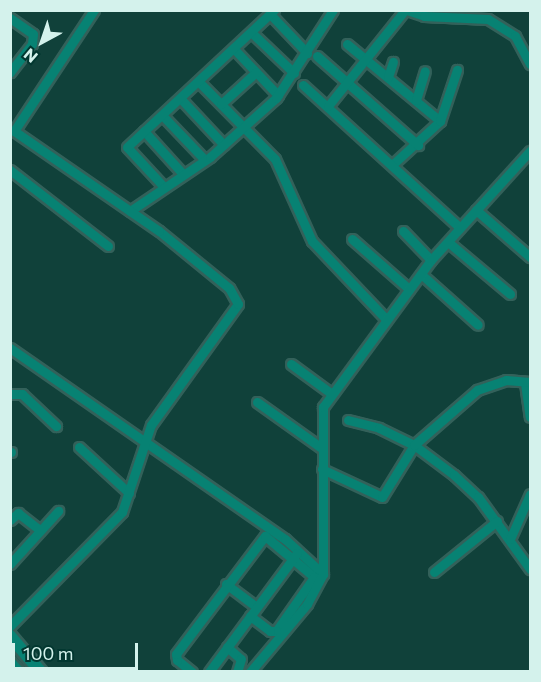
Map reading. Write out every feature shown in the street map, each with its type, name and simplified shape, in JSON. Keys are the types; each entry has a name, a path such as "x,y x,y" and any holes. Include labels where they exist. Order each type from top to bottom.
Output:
{"street":[{"path":"10,626 110,528 129,493 151,425 238,304 229,288 129,211 12,133 94,10"},
{"path":"129,211 205,160 279,95 333,10"},
{"path":"328,106 368,60 406,10 424,16 474,14 488,19 515,36 531,64"},
{"path":"164,187 128,150 144,131 272,13 307,53"},
{"path":"10,18 33,34 32,44 10,72"},
{"path":"252,33 294,73"},
{"path":"347,44 440,121"},
{"path":"234,49 279,95"},
{"path":"317,56 418,146"},
{"path":"388,77 393,62"},
{"path":"393,164 418,146 440,121 458,70"},
{"path":"416,100 425,71"},
{"path":"221,104 256,72"},
{"path":"199,82 275,159 312,241 386,319"},
{"path":"303,85 393,164 460,228"},
{"path":"180,98 224,144"},
{"path":"162,115 205,160"},
{"path":"144,131 183,174"},
{"path":"250,672 307,604 323,574 326,536 322,469 323,407 431,260 531,151"},
{"path":"10,170 108,246"},
{"path":"476,210 531,257"},
{"path":"403,231 431,260"},
{"path":"352,239 409,289"},
{"path":"448,242 510,294"},
{"path":"421,274 478,325"},
{"path":"10,348 146,441 323,574"},
{"path":"10,362 20,355"},
{"path":"291,364 332,394"},
{"path":"322,469 382,497 414,445 477,390 506,380 528,383 531,417"},
{"path":"10,394 22,394 56,426"},
{"path":"257,402 322,449"},
{"path":"348,420 379,428 414,445 454,475 497,521 531,569"},
{"path":"79,447 129,493"},
{"path":"510,539 531,494"},
{"path":"10,564 58,510"},
{"path":"10,520 18,513 40,530"},
{"path":"434,572 497,521"},
{"path":"192,672 176,654 262,536 296,554 314,577 276,631 270,631 250,616"},
{"path":"209,672 296,554"},
{"path":"226,584 256,607"},
{"path":"10,636 41,672"},
{"path":"227,647 242,663 237,672"},
{"path":"10,663 18,672"}]}
